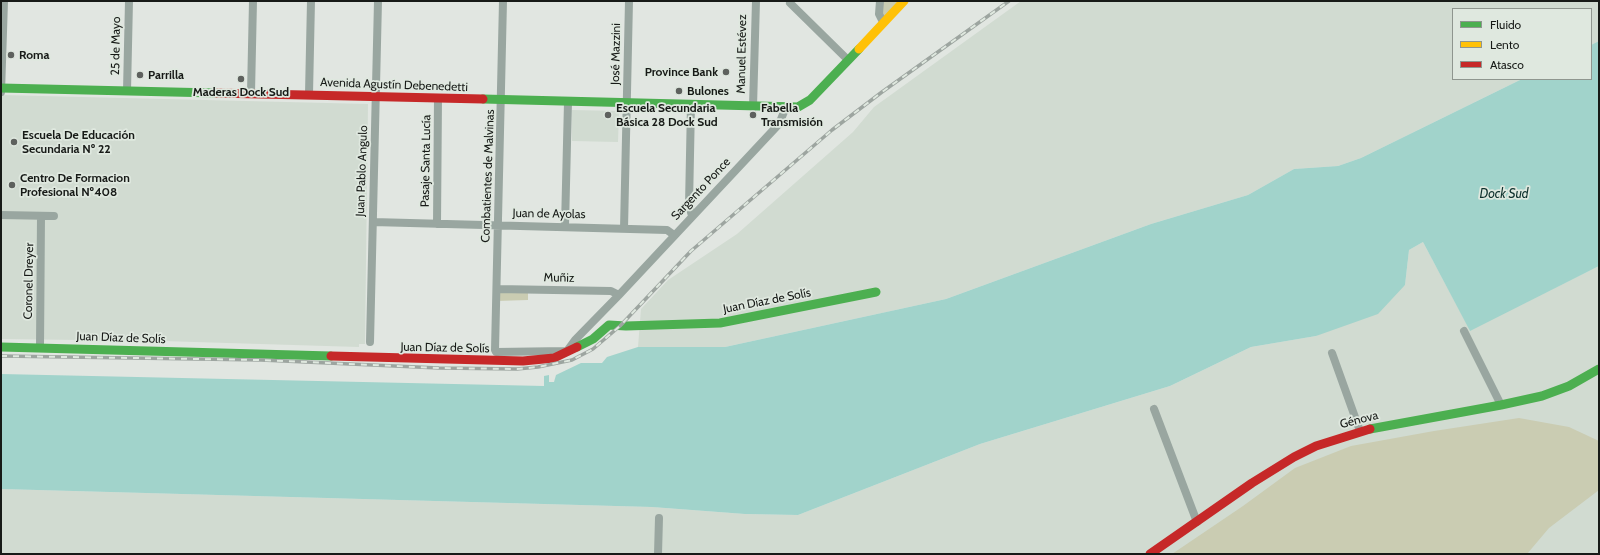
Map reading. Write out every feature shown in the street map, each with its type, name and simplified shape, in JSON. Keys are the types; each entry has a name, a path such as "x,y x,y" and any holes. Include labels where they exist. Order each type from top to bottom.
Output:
{"street":[{"path":"1,93 4,1"},
{"name":"25 de Mayo","path":"127,91 129,1"},
{"path":"250,93 253,1"},
{"path":"309,94 311,1"},
{"name":"Juan Pablo Angulo","path":"370,342 378,1"},
{"name":"Combatientes de Malvinas","path":"504,1 495,350 496,352 567,351"},
{"name":"José Mazzini","path":"624,228 629,1"},
{"name":"Manuel Estévez","path":"753,107 756,1"},
{"path":"880,1 879,14 883,22"},
{"path":"786,107 802,106 810,100 904,1"},
{"path":"790,3 848,60"},
{"name":"Avenida Agustín Debenedetti","path":"1,88 309,94 502,101 786,107"},
{"name":"Pasaje Santa Lucía","path":"437,224 438,98"},
{"path":"565,226 568,102"},
{"path":"691,105 689,205 692,216"},
{"name":"Sargento Ponce","path":"567,351 575,340 779,124 786,107"},
{"path":"1,215 54,216"},
{"name":"Coronel Dreyer","path":"40,347 42,216"},
{"name":"Juan de Ayolas","path":"373,222 624,228 667,230 674,235"},
{"name":"Muñiz","path":"497,289 611,291 619,295"},
{"name":"Juan Díaz de Solís","path":"1,347 516,361 554,358 594,339 609,325 626,326 720,323 876,292"},
{"path":"1464,331 1501,405"},
{"path":"1332,353 1360,431"},
{"name":"Génova","path":"1150,554 1252,483 1299,454 1330,440 1373,428 1501,405 1558,391 1582,380 1599,369"},
{"path":"1154,409 1197,522"},
{"path":"658,554 659,518"}],"shaded area":[{"path":"1021,1 1599,1 1599,41 1592,44 1592,8 1452,8 1452,80 1520,80 1361,158 1338,166 1294,169 1248,195 1151,224 946,299 725,347 638,347 641,309 668,280 737,234 853,132 874,107"},
{"path":"1,95 368,104 365,344 359,344 359,347 162,341 1,339"},
{"path":"572,110 619,111 618,142 572,141"},
{"path":"1423,242 1470,330 1599,266 1599,554 1,554 1,489 652,507 745,514 798,515 980,444 1170,386 1251,347 1316,336 1405,285 1409,250"}],"green space":[{"path":"880,1 904,1 883,22"},
{"path":"497,289 528,290 528,300 496,301"},
{"path":"1519,418 1569,427 1599,441 1599,490 1549,528 1527,554 1172,554 1243,506 1295,468 1351,446"}],"water":[{"name":"Dock Sud","path":"1599,41 1599,266 1470,331 1423,242 1409,250 1405,285 1378,314 1316,336 1251,347 1170,386 980,444 798,515 745,514 652,507 1,489 1,374 544,386 544,376 549,375 549,382 554,382 556,375 581,363 602,363 607,357 638,347 725,347 946,299 1151,224 1248,195 1294,169 1338,166 1361,158 1520,80 1592,80 1592,44"}],"railway":[{"path":"1,356 261,360 439,368 517,369 538,367 572,360 593,349 620,326 691,251 832,130 882,92 1009,1"}],"traffic: fast":[{"path":"483,99 798,107 810,100 859,49"},
{"path":"1,88 215,93"},
{"path":"577,347 593,339 609,325 626,326 720,323 876,292"},
{"path":"1,347 331,356"},
{"path":"1370,429 1542,396 1569,386 1599,369"}],"traffic: slow":[{"path":"859,49 904,1"}],"traffic: jam":[{"path":"215,93 483,99"},
{"path":"331,356 523,361 554,358 577,347"},
{"path":"1150,554 1252,483 1294,457 1316,446 1370,429"}],"place":[{"name":"Roma","path":"11,55"},
{"name":"Province Bank","path":"726,72"},
{"name":"Parrilla","path":"140,75"},
{"name":"Maderas Dock Sud","path":"241,79"},
{"name":"Bulones","path":"679,91"},
{"name":"Escuela Secundaria Básica 28 Dock Sud","path":"608,115"},
{"name":"Fabella Transmisión","path":"753,115"},
{"name":"Escuela De Educación Secundaria Nº 22","path":"14,142"},
{"name":"Centro De Formacion Profesional Nº408","path":"12,185"}]}
